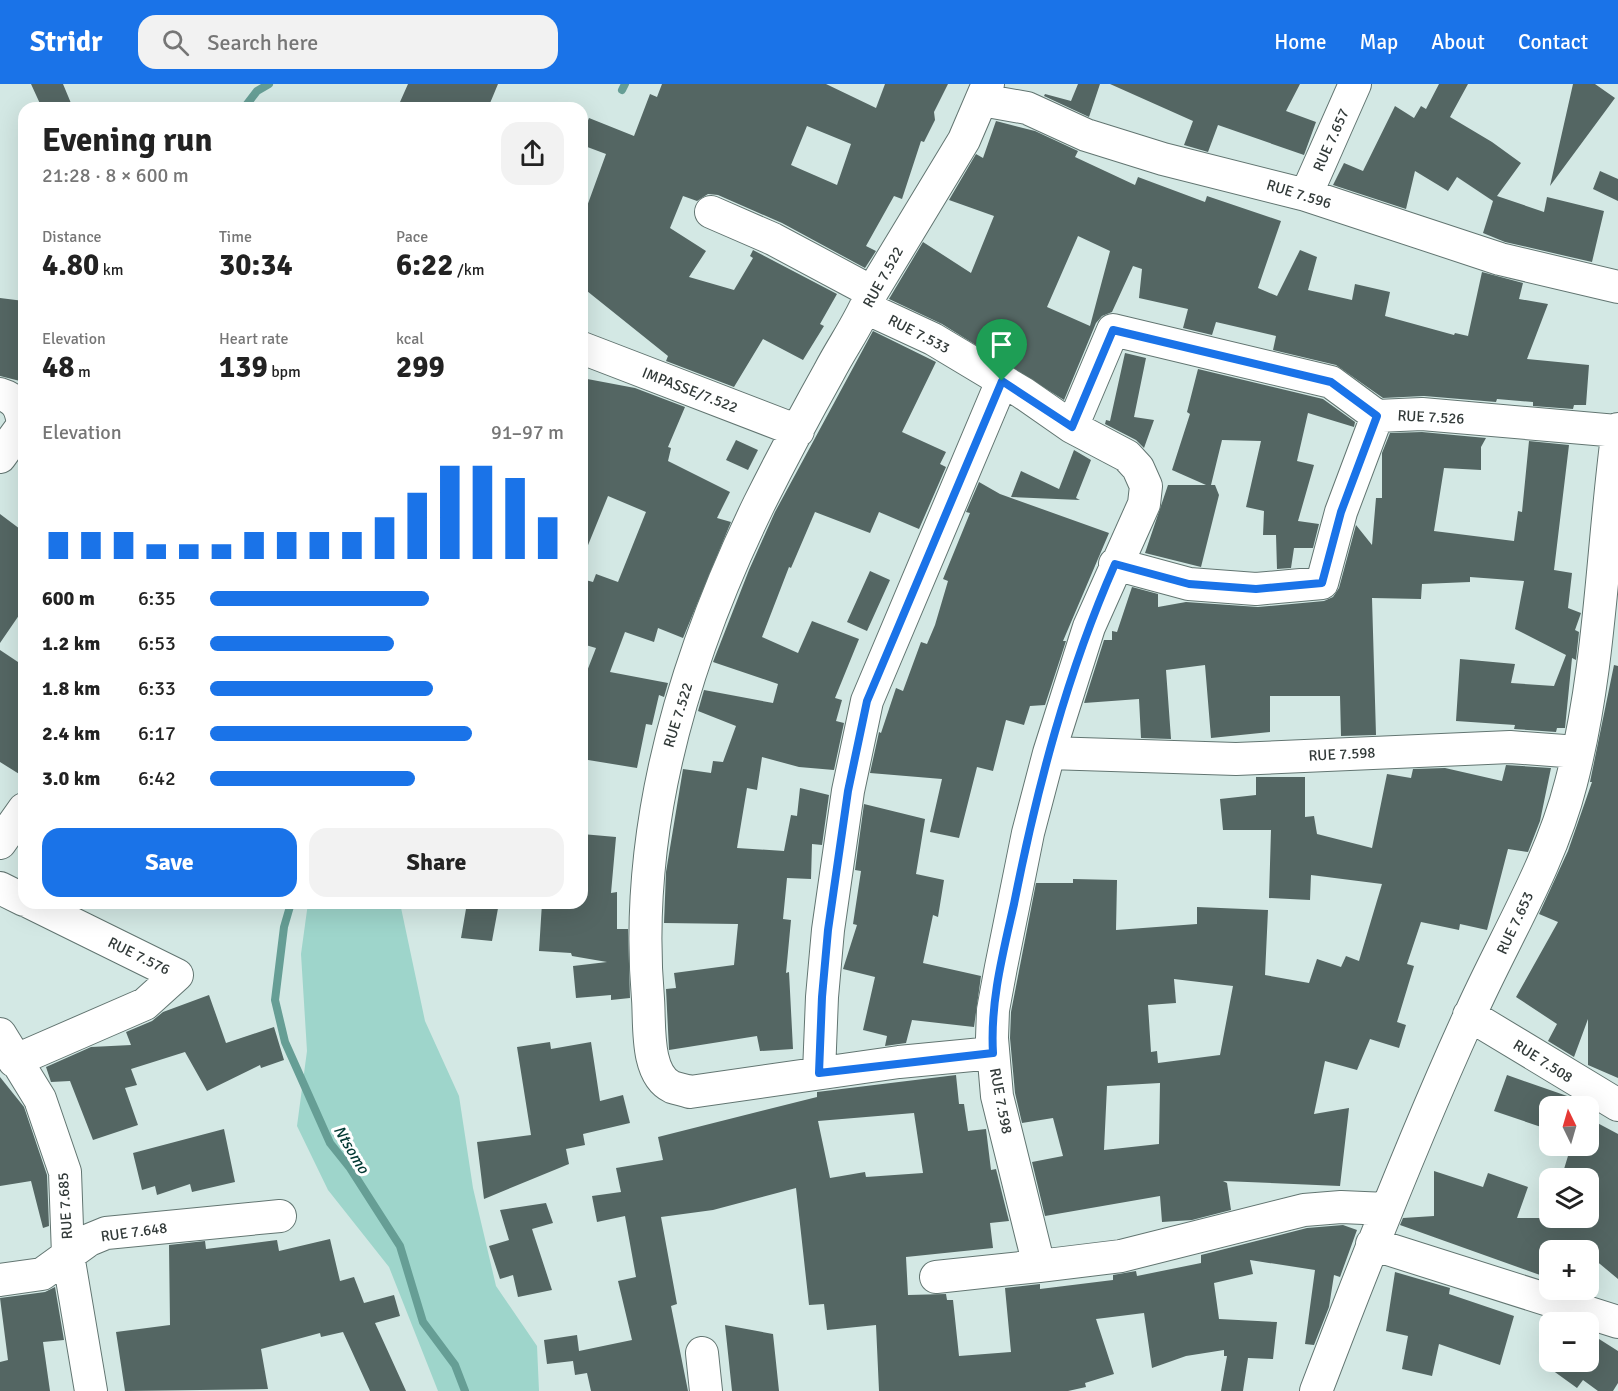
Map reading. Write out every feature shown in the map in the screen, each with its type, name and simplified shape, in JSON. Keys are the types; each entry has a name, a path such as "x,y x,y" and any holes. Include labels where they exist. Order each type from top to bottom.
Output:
{"street":[{"name":"RUE 7.657","path":"1306,195 1355,84"},
{"name":"RUE 7.596","path":"985,92 1086,135 1163,159 1306,195 1406,230 1500,259 1618,287"},
{"name":"RUE 7.522","path":"985,92 964,140 869,300 759,504 726,578 699,648 667,747 649,851 644,960 653,1060 661,1077 671,1086 690,1092 819,1073 993,1053"},
{"name":"RUE 7.533","path":"711,212 773,239 1072,427 1127,456 1138,468 1146,486 1144,504 1115,564 1089,627 1049,753"},
{"path":"1072,427 1113,330 1331,382 1377,416"},
{"name":"IMPASSE/7.522","path":"588,350 798,432"},
{"path":"819,1073 822,997 831,909 848,791 867,701 1002,381"},
{"path":"0,394 12,398 18,405"},
{"name":"RUE 7.526","path":"1115,564 1189,584 1256,589 1322,583 1341,512 1377,416 1422,414 1618,430"},
{"name":"RUE 7.653","path":"1316,1391 1372,1244 1469,1015 1521,912 1553,838 1571,784 1578,752 1604,677 1618,430"},
{"path":"0,457 18,431"},
{"name":"RUE 7.598","path":"1039,1266 997,1096 993,1053 993,1010 1028,833 1049,753 1236,759 1510,747 1578,752"},
{"path":"0,843 18,818"},
{"path":"0,888 18,897"},
{"name":"RUE 7.576","path":"14,1061 145,1004 177,975 43,909"},
{"name":"RUE 7.508","path":"1469,1015 1618,1105"},
{"name":"RUE 7.685","path":"0,1034 14,1061 40,1099 65,1172 68,1255 91,1391"},
{"path":"936,1277 1121,1256 1304,1210 1341,1207 1387,1209"},
{"name":"RUE 7.648","path":"0,1280 42,1274 89,1240 106,1233 280,1216"},
{"path":"1372,1244 1491,1279 1618,1322"},
{"path":"702,1353 706,1391"}],"green space":[{"path":"307,909 401,909 425,1021 459,1096 473,1188 496,1286 537,1346 539,1391 438,1391 389,1267 328,1190 297,1126 307,1051 301,954"}],"building":[{"path":"31,84 63,84 70,102 39,102"},
{"path":"408,84 498,84 490,102 400,102"},
{"path":"662,84 826,84 876,108 885,84 948,84 934,112 935,120 924,142 921,141 902,199 894,196 866,246 876,251 865,268 782,223 718,195 708,194 697,201 683,196 670,228 706,251 689,277 734,290 753,258 750,256 753,250 837,294 820,324 824,326 803,360 763,339 734,387 666,361 668,356 588,292 588,204 606,154 588,147 588,120 589,118 634,136 650,94 657,97","holes":["807,126 851,144 837,185 791,165"]},
{"path":"1078,84 1100,84 1089,117 1044,96 1045,94 1071,101"},
{"path":"1110,84 1300,84 1286,111 1316,122 1304,155 1218,125 1208,152 1184,145 1193,121"},
{"path":"1439,84 1468,84 1450,117 1492,142 1521,163 1497,196 1544,212 1547,197 1604,211 1592,262 1505,242 1483,233 1493,201 1457,177 1448,191 1415,171 1406,209 1333,185 1344,163 1363,171 1395,106 1414,118 1421,106 1426,109"},
{"path":"1573,84 1595,84 1615,98 1550,186"},
{"path":"996,121 1035,131 1078,151 1075,157 1135,185 1138,177 1205,202 1207,196 1281,221 1258,288 1277,296 1300,250 1317,257 1308,290 1352,300 1355,284 1390,292 1385,316 1454,335 1455,333 1468,336 1482,272 1523,283 1519,299 1548,304 1527,359 1589,365 1586,405 1574,405 1573,409 1533,406 1533,402 1497,399 1496,402 1424,396 1383,398 1336,365 1273,350 1276,336 1216,322 1212,335 1183,328 1188,309 1139,298 1142,269 1133,266 1112,312 1102,316 1096,323 1064,400 942,324 889,299 923,242 971,273 994,216 949,200 976,154 983,158","holes":["1078,236 1110,251 1090,326 1047,307"]},
{"path":"1600,171 1618,179 1618,201 1593,189"},
{"path":"0,298 18,300 18,380 0,376"},
{"path":"873,331 936,362 902,432 946,452 940,464 946,467 919,529 879,512 870,533 815,512 791,568 789,567 762,637 798,653 812,621 859,639 835,698 842,700 836,721 844,723 834,770 799,767 762,757 757,790 747,788 737,848 784,851 791,815 797,816 800,788 829,795 822,845 812,844 811,879 787,878 783,919 791,920 786,973 789,972 793,1049 760,1051 757,1036 669,1050 666,989 676,988 674,973 734,965 738,924 664,923 666,872 683,769 711,773 713,761 723,762 736,726 698,711 704,690 773,703 778,684 713,662 749,570 775,512"},
{"path":"1125,353 1146,358 1134,417 1154,420 1144,448 1136,440 1105,424 1106,420 1110,421"},
{"path":"1198,369 1323,399 1355,422 1354,427 1308,413 1297,461 1314,465 1298,521 1319,524 1313,548 1294,548 1291,568 1277,569 1276,535 1263,535 1264,511 1246,507 1261,441 1222,440 1211,485 1215,485 1219,495 1201,567 1145,553 1168,485 1206,485 1172,470 1190,414 1187,412"},
{"path":"588,379 635,388 685,407 668,447 671,448 668,461 730,492 717,518 731,522 683,638 658,628 654,642 625,632 610,672 668,683 664,697 659,695 652,725 646,724 637,768 588,760 588,669 596,648 588,646 588,581 593,582 596,574 618,582 646,512 608,496 588,545"},
{"path":"1422,432 1486,438 1481,447 1481,470 1444,468 1434,531 1514,541 1518,511 1522,512 1529,441 1569,445 1554,570 1572,573 1568,608 1581,613 1575,630 1579,632 1576,660 1572,658 1565,728 1557,728 1556,732 1514,729 1515,725 1456,721 1460,659 1515,664 1511,683 1554,686 1566,655 1515,629 1524,581 1470,577 1470,582 1422,584 1421,599 1372,598 1376,735 1341,736 1340,696 1270,696 1270,732 1211,738 1205,665 1166,670 1171,739 1141,738 1139,699 1084,703 1104,640 1112,640 1112,631 1117,632 1132,587 1158,594 1158,607 1186,602 1258,607 1324,601 1333,597 1339,588 1356,525 1372,545 1376,498 1382,498 1382,453 1390,433"},
{"path":"736,440 758,450 748,470 726,460"},
{"path":"1074,450 1091,460 1076,498 1080,500 1011,497 1021,471 1059,489"},
{"path":"979,482 1000,494 1109,533 1063,641 1066,641 1045,705 1030,706 1024,725 1006,720 993,771 977,767 959,838 930,832 942,779 870,773 879,732 881,733 896,688 903,691 921,642 927,644 935,625 948,581 943,579 970,513 966,512"},
{"path":"0,514 18,528 18,617 0,643"},
{"path":"870,571 890,580 867,631 847,622"},
{"path":"0,650 18,662 18,773 0,762"},
{"path":"1614,665 1618,666 1618,1078 1588,1065 1588,1019 1574,1057 1548,1041 1557,1024 1516,997 1558,922 1539,914 1568,851 1592,782 1590,782"},
{"path":"1506,765 1551,768 1540,821 1528,852 1508,849 1487,930 1460,924 1459,930 1421,922 1407,964 1414,966 1397,1022 1406,1025 1399,1048 1370,1039 1357,1070 1325,1061 1314,1114 1349,1108 1340,1186 1223,1181 1227,1183 1231,1210 1192,1220 1162,1222 1160,1196 1045,1216 1032,1162 1063,1156 1053,1118 1022,1123 1015,1093 1010,1038 1011,1012 1036,883 1073,883 1073,879 1117,880 1116,930 1197,924 1197,907 1268,910 1265,975 1309,983 1317,959 1341,967 1346,956 1359,961 1382,884 1311,875 1310,900 1269,898 1271,830 1223,830 1220,799 1256,795 1256,777 1305,777 1305,817 1314,816 1317,834 1372,848 1387,774 1411,778 1413,769 1445,768 1502,781","holes":["1174,979 1233,986 1220,1055 1158,1063 1157,1051 1151,1052 1148,1005 1176,1003","1160,1083 1159,1144 1104,1150 1107,1086"]},
{"path":"864,804 925,819 916,874 944,880 938,917 933,915 923,963 981,976 974,1027 912,1020 906,1043 885,1046 887,1036 863,1030 875,977 843,969 857,925 853,924 861,871 855,870"},
{"path":"588,835 616,837 611,893 617,892 617,929 628,929 630,998 611,1000 611,995 576,998 573,966 607,962 572,956 571,953 539,951 542,909 588,909"},
{"path":"466,909 498,909 492,941 461,938"},
{"path":"209,995 226,1043 274,1027 284,1060 261,1068 260,1065 207,1091 185,1052 131,1069 137,1085 125,1088 138,1125 93,1140 70,1081 51,1082 46,1067 91,1047 131,1045 126,1032 152,1021 163,1012"},
{"path":"550,1042 551,1049 591,1042 600,1101 623,1095 630,1123 583,1134 585,1145 566,1149 569,1164 484,1199 477,1142 531,1135 517,1047"},
{"path":"956,1075 959,1104 964,1104 968,1131 986,1129 991,1170 996,1169 1009,1221 990,1223 993,1248 906,1257 908,1295 946,1294 947,1300 953,1300 959,1356 1011,1352 1005,1288 1040,1284 1040,1289 1113,1280 1113,1275 1136,1271 1137,1276 1201,1263 1201,1255 1307,1228 1343,1225 1357,1230 1340,1277 1334,1275 1329,1307 1314,1345 1305,1344 1315,1270 1250,1260 1253,1274 1214,1283 1219,1319 1277,1322 1273,1359 1248,1358 1243,1391 1221,1391 1227,1356 1224,1356 1224,1350 1186,1356 1152,1368 1144,1313 1096,1319 1114,1374 1085,1383 1086,1387 1068,1391 879,1391 876,1325 827,1330 824,1304 809,1305 796,1188 713,1210 661,1217 677,1304 671,1306 688,1391 591,1391 587,1373 575,1375 573,1361 547,1364 544,1340 577,1335 579,1351 632,1340 618,1281 636,1277 625,1216 597,1222 592,1196 621,1192 616,1168 663,1160 658,1137 817,1097 817,1092","holes":["914,1113 923,1173 866,1177 865,1172 830,1178 818,1121"]},
{"path":"1507,1075 1567,1096 1539,1096 1539,1126 1494,1111"},
{"path":"0,1077 24,1107 47,1175 49,1226 43,1228 31,1181 0,1186"},
{"path":"1599,1124 1618,1134 1618,1279 1599,1263 1599,1240 1539,1240 1539,1275 1400,1225 1403,1218 1434,1216 1434,1171 1483,1187 1488,1173 1528,1187 1517,1218 1539,1218 1539,1228 1599,1228 1599,1168 1564,1168 1568,1156 1599,1156"},
{"path":"224,1129 235,1182 192,1192 190,1184 157,1195 155,1186 142,1190 133,1153"},
{"path":"546,1203 553,1223 532,1229 552,1290 518,1297 513,1275 500,1279 489,1246 509,1240 500,1210"},
{"path":"330,1239 340,1281 354,1277 364,1303 394,1295 400,1316 375,1323 406,1391 370,1391 343,1332 321,1337 320,1333 261,1349 268,1389 125,1391 116,1332 170,1325 169,1245 205,1241 206,1249 277,1240 279,1251"},
{"path":"1395,1272 1450,1288 1449,1294 1514,1316 1500,1365 1439,1344 1432,1376 1402,1369 1408,1336 1386,1331"},
{"path":"55,1287 64,1340 43,1342 50,1391 0,1391 0,1362 8,1360 0,1298 45,1292"},
{"path":"725,1325 773,1334 779,1391 732,1391"},
{"path":"1599,1339 1618,1351 1618,1383 1613,1391 1598,1391 1583,1380 1577,1388 1555,1372 1599,1372"}],"waterway":[{"name":"Ntsomo","path":"249,102 257,91 269,84"},
{"path":"622,90 625,84"},
{"name":"Ntsomo","path":"289,909 284,927 275,1000 285,1042 330,1143 350,1168 400,1246 423,1322 455,1365 465,1391"}],"route":[{"path":"1113,330 1331,382 1377,416 1341,512 1322,583 1256,589 1189,584 1115,564 1072,676 1028,833 993,1010 993,1053 819,1073 828,930 848,791 867,701 1002,381 1072,427 1113,330"}]}
